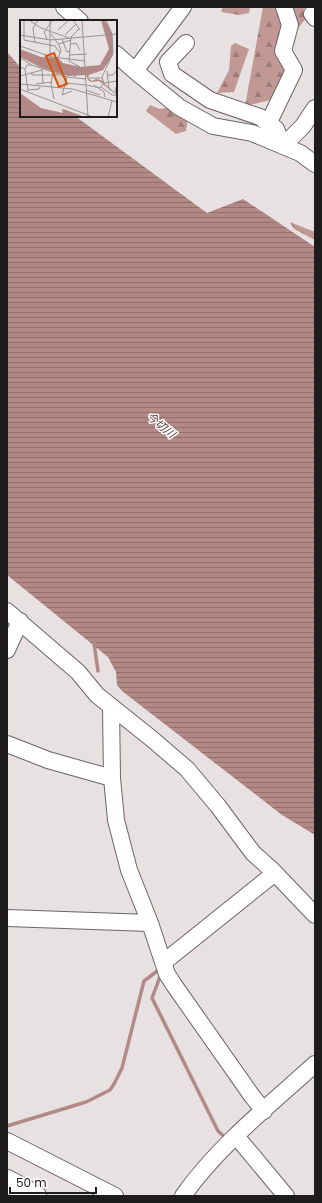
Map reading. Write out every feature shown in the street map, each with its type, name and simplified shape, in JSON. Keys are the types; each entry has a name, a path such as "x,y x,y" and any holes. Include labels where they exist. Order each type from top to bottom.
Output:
{"highway":[{"path":"7,1181 35,1196"}],"street":[{"path":"64,7 79,20"},
{"path":"135,71 183,7"},
{"path":"268,124 294,70 283,51 290,25 284,7"},
{"path":"186,43 168,62 172,74 210,100 260,117 276,129 283,146"},
{"path":"117,55 179,106 213,126 252,133 300,153 315,164"},
{"path":"283,146 303,126 315,108"},
{"path":"7,611 78,672 97,695 152,738 187,769 218,806 253,853 275,873 315,915"},
{"path":"7,650 20,621"},
{"path":"111,706 108,777 116,820 146,922 164,962 167,974 252,1096 264,1110"},
{"path":"7,744 48,760 108,777"},
{"path":"164,962 275,873"},
{"path":"7,918 146,922"},
{"path":"183,1196 203,1170 232,1140 315,1064"},
{"path":"232,1140 286,1196"},
{"path":"7,1141 115,1196"}],"green space":[{"path":"223,7 250,7 249,13 239,15 221,12"},
{"path":"263,7 303,7 309,15 294,35 275,99 245,106"},
{"path":"235,43 249,49 234,92 217,93 229,70 231,46"},
{"path":"150,105 160,109 172,107 188,119 186,131 176,134 146,111"},
{"path":"290,222 315,232 315,240 294,229"}],"water":[{"name":"今切川","path":"7,52 20,67 20,117 76,117 207,213 243,199 315,247 315,835 282,815 122,691 117,685 116,672 108,657 7,575"}],"waterway":[{"path":"94,643 98,671"},
{"path":"7,1126 86,1102 110,1090 122,1068 144,981 160,969"},
{"path":"161,973 152,998 218,1131 227,1139"}]}
